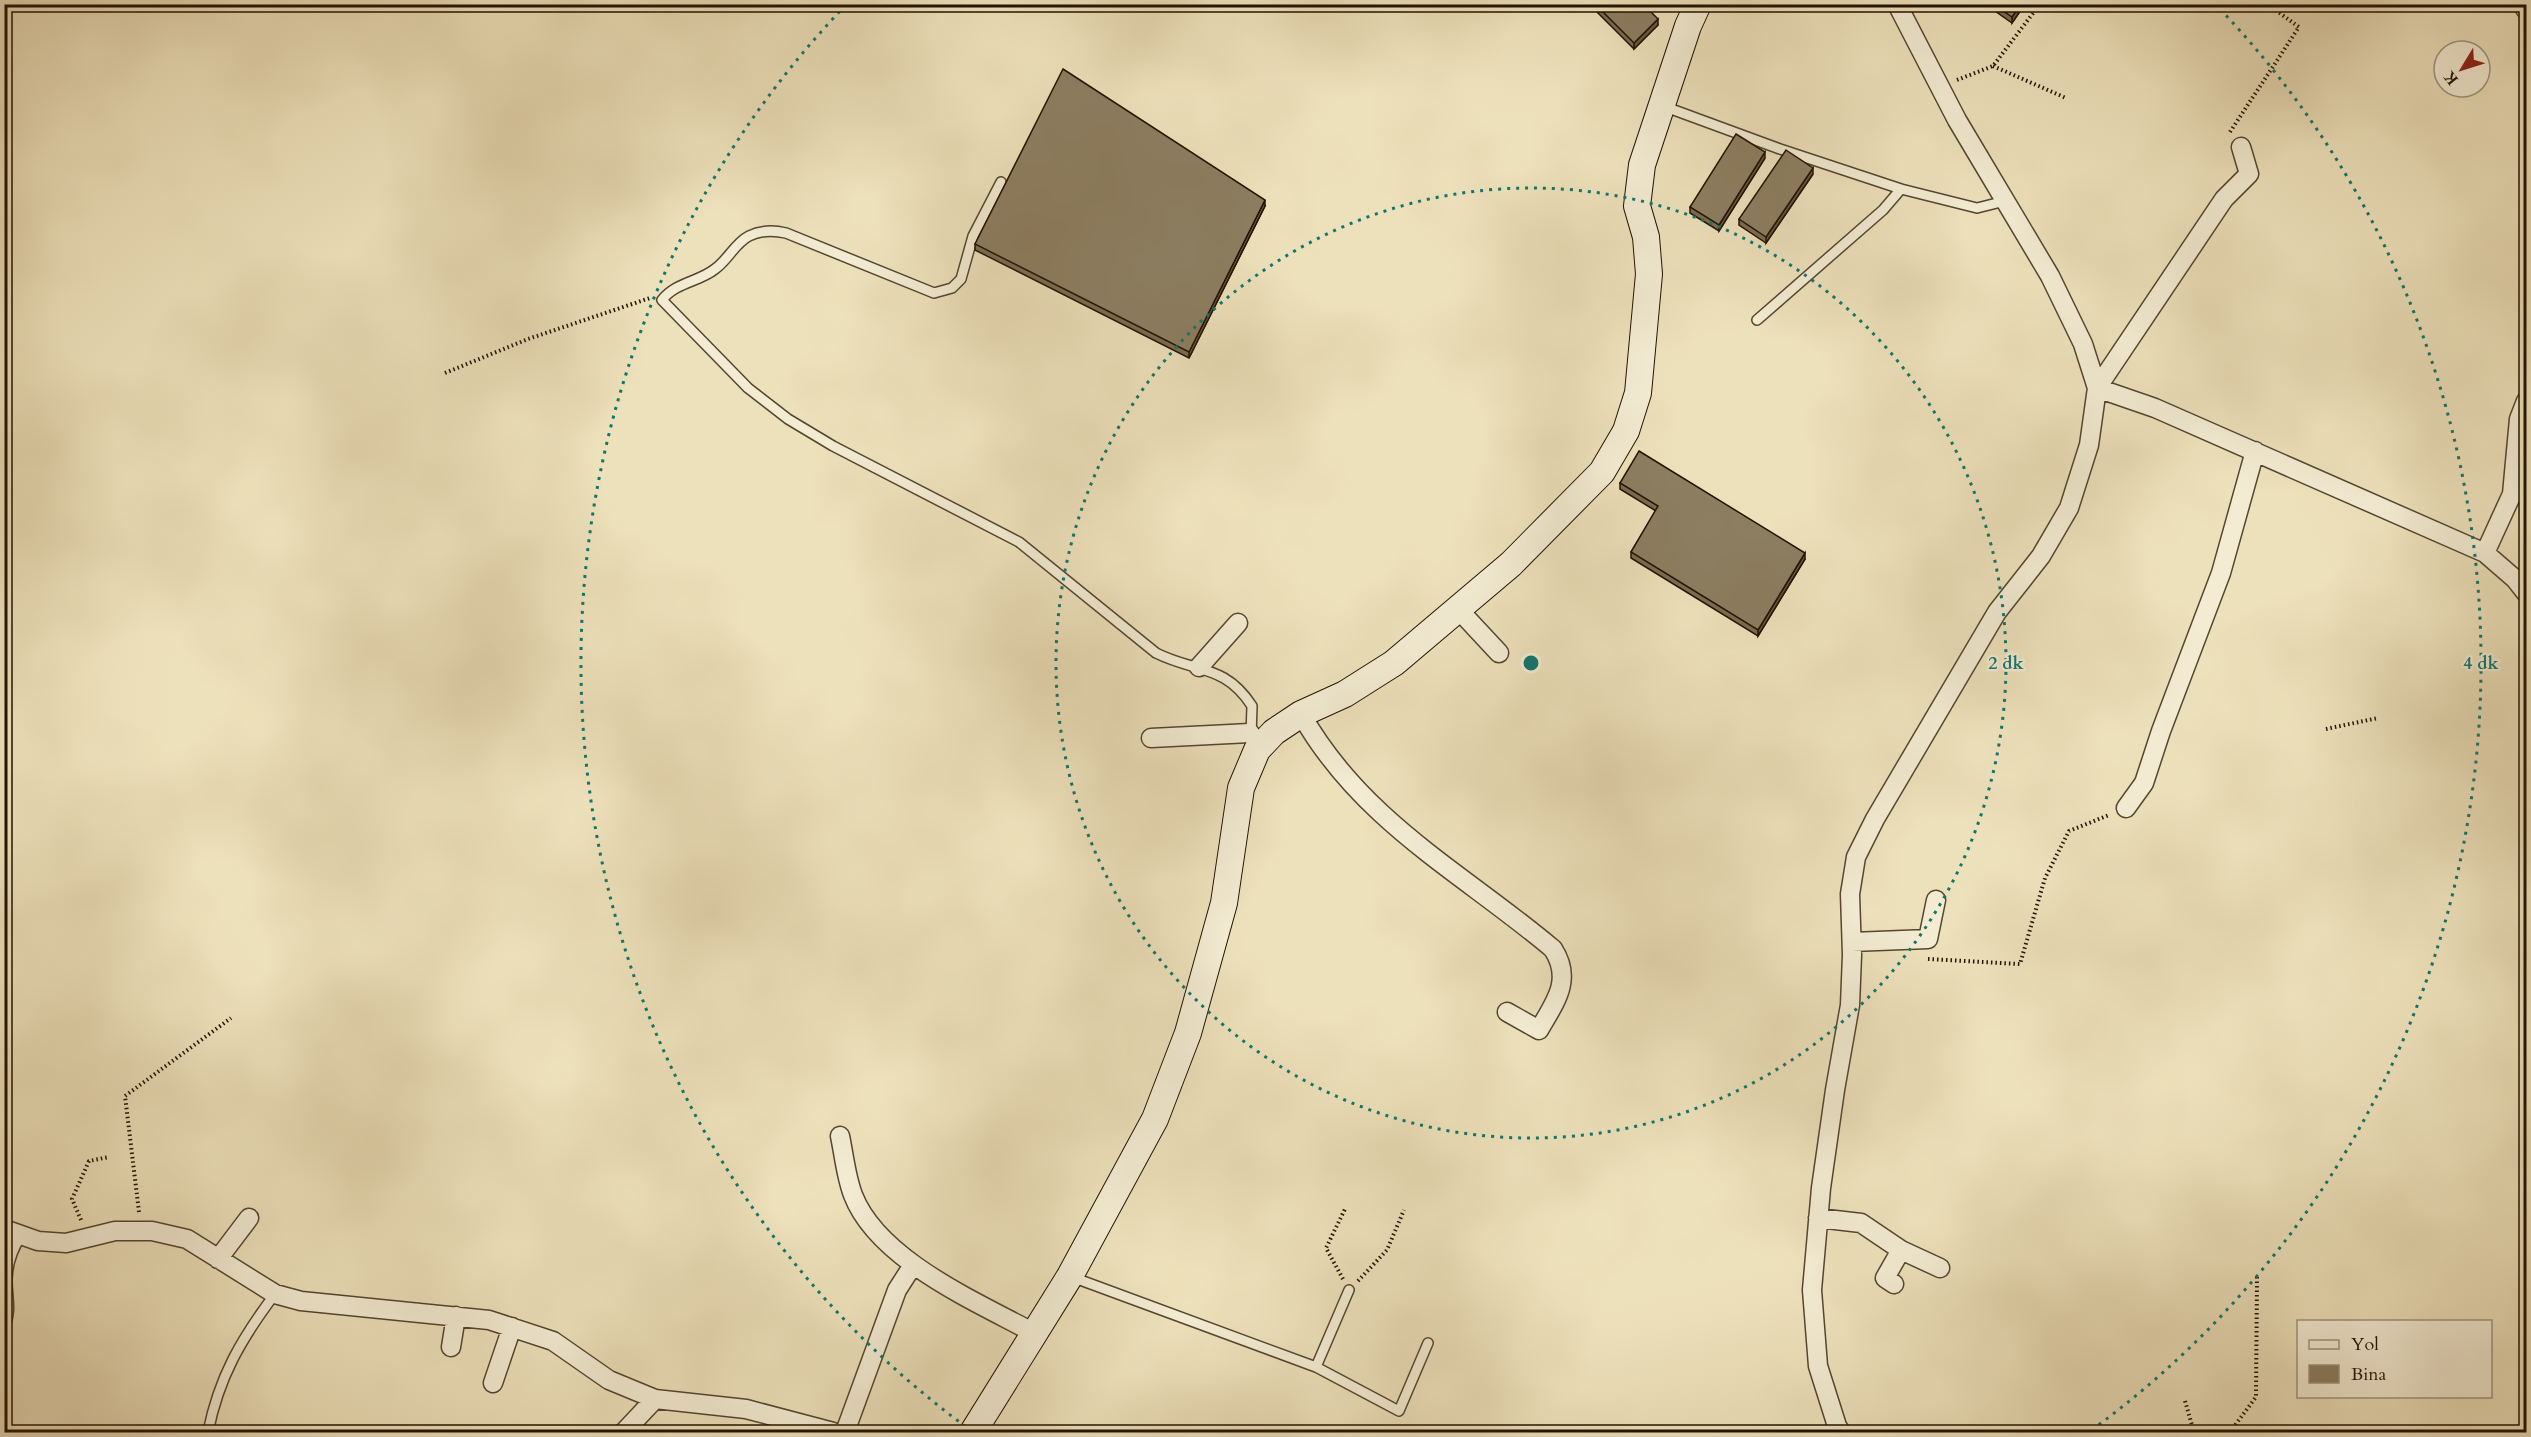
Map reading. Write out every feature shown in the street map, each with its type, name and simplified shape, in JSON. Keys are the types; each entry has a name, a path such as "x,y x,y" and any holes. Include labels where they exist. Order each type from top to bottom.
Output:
{"street":[{"path":"1151,738 1254,742 1301,714 1345,694 1394,663 1511,564 1602,472 1626,431 1638,393 1649,274 1646,237 1637,206 1642,165 1688,26 1698,4"},
{"path":"1841,1432 1818,1366 1812,1290 1818,1218 1834,1090 1850,1005 1852,942 1850,894 1856,857 1875,819 1997,612 2041,556 2070,508 2089,445 2097,388 2083,344 2055,286 1940,88 1898,4"},
{"path":"2522,4 2526,10"},
{"path":"2097,388 2224,199 2249,174 2241,147"},
{"path":"2097,388 2155,408 2485,553 2515,579 2526,593"},
{"path":"2485,553 2512,494 2518,418 2526,401"},
{"path":"2126,808 2144,783 2161,731 2221,573 2255,451"},
{"path":"1458,609 1499,653"},
{"path":"1199,667 1238,623"},
{"path":"1301,714 1322,748 1363,798 1426,853 1553,949 1561,964 1563,982 1561,992 1539,1030 1507,1012"},
{"path":"973,1432 1070,1276 1155,1119 1188,1033 1224,903 1241,788 1254,742"},
{"path":"1852,942 1928,939 1936,900"},
{"path":"840,1136 853,1196 867,1219 913,1265 1034,1333"},
{"path":"218,1259 249,1218"},
{"path":"1818,1218 1861,1223 1901,1250 1940,1268"},
{"path":"13,1232 38,1241 66,1243 115,1231 152,1231 187,1239 275,1294 301,1301 489,1320 553,1341 609,1380 655,1400 746,1409 833,1432"},
{"path":"1894,1284 1885,1278 1901,1250"},
{"path":"845,1432 897,1290 913,1265"},
{"path":"451,1347 456,1316"},
{"path":"493,1383 512,1327"},
{"path":"624,1432 655,1400"}],"lane":[{"path":"1661,105 1780,149 1900,189 1977,208 2005,201"},
{"path":"1001,182 973,236 961,279 947,291 934,293 786,233 769,231 751,234 743,239 717,268 677,287 662,300 748,388 788,419 833,446 1019,542 1053,567 1142,643 1167,658 1223,676 1245,694 1252,706 1254,742"},
{"path":"1757,320 1883,210 1900,189"},
{"path":"4,1328 10,1306 8,1267 13,1232"},
{"path":"1070,1276 1316,1367 1399,1411 1428,1343"},
{"path":"1316,1367 1349,1290"},
{"path":"208,1432 215,1399 225,1373 252,1326 275,1294"}],"path":[{"path":"1940,88 1993,66 2040,4"},
{"path":"2241,147 2227,136 2299,27 2267,4"},
{"path":"1993,66 2066,98"},
{"path":"445,373 561,327 646,299 662,300"},
{"path":"2326,729 2378,718"},
{"path":"1924,959 2020,964 2045,878 2069,831 2126,808"},
{"path":"141,1231 125,1096 231,1018"},
{"path":"88,1238 72,1199 89,1161 109,1157"},
{"path":"1346,1207 1326,1248 1349,1290 1387,1250 1404,1210"},
{"path":"2230,1432 2256,1397 2257,1276"},
{"path":"2185,1401 2194,1432"}],"building":[{"path":"1595,4 1643,4 1658,19 1634,43"},
{"path":"1993,4 2021,4 2012,17"},
{"path":"1063,69 1265,200 1189,352 975,244"},
{"path":"1736,134 1765,152 1719,225 1690,207"},
{"path":"1786,150 1813,168 1766,237 1739,219"},
{"path":"1639,451 1805,553 1758,630 1631,552 1658,506 1620,483"}]}
